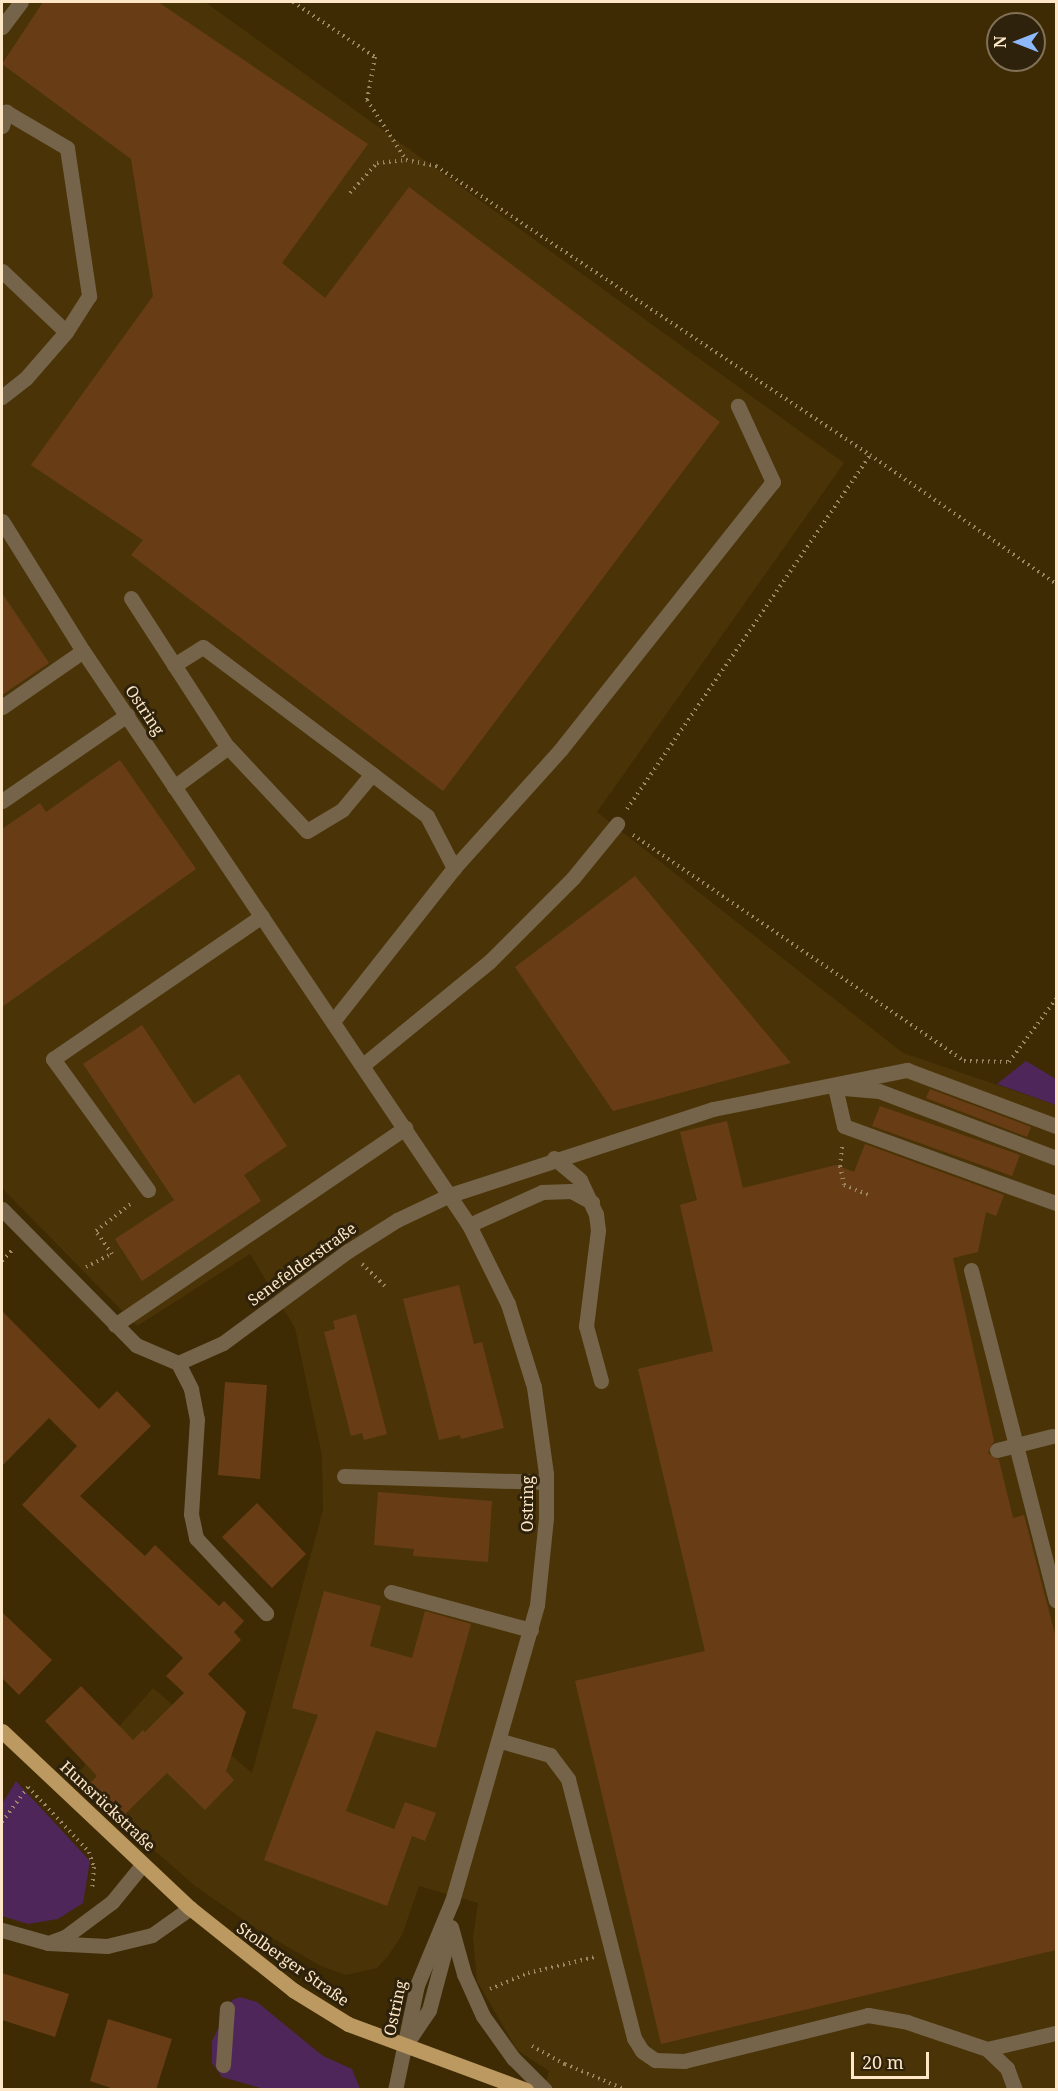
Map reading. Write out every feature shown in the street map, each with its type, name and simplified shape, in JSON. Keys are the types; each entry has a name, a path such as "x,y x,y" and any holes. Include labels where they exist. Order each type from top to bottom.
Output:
{"main road":[{"name":"Hunsrückstraße","path":"2,1731 190,1908"},
{"name":"Stolberger Straße","path":"190,1908 293,1990 348,2024 526,2090"}],"street":[{"path":"2,27 21,2"},
{"path":"2,126 6,112 67,148 89,296 66,332 26,378 2,397"},
{"path":"2,271 66,332"},
{"path":"333,1021 454,868 561,749 773,482 738,406"},
{"name":"Ostring","path":"2,521 83,651 469,1225 499,1284 523,1345 542,1430 546,1482 543,1562 531,1630 501,1741 452,1901 417,1985 405,2047"},
{"path":"130,598 228,748 307,831 342,810 372,774"},
{"path":"174,665 203,647 428,816 454,868"},
{"path":"2,707 83,651"},
{"path":"2,801 127,716"},
{"path":"174,787 228,748"},
{"path":"363,1065 489,961 573,878 617,824"},
{"path":"148,1190 53,1059 262,916"},
{"path":"835,1087 891,1071 907,1070 1056,1126"},
{"path":"835,1087 844,1126 1056,1203"},
{"path":"835,1087 879,1091 1056,1158"},
{"name":"Senefelderstraße","path":"178,1364 223,1343 348,1251 450,1195 554,1158 713,1109 835,1087"},
{"path":"116,1325 405,1128"},
{"path":"554,1158 580,1180 592,1202 598,1230 586,1326 601,1381"},
{"path":"469,1225 542,1192 570,1191 592,1202"},
{"path":"2,1209 116,1325 152,1355 178,1364 191,1389 197,1419 191,1514 196,1538 266,1613"},
{"path":"971,1270 1052,1557 1056,1600"},
{"path":"997,1450 1052,1436"},
{"path":"344,1476 546,1482"},
{"path":"391,1592 531,1630"},
{"path":"501,1741 550,1755 568,1779 634,2038 642,2051 655,2060 684,2061 868,2015 907,2022 987,2049 1006,2068 1015,2090"},
{"path":"48,1943 65,1937 112,1902 143,1864"},
{"name":"Ostring","path":"405,2047 429,2010 451,1928 452,1901"},
{"path":"2,1930 48,1943 107,1946 132,1943 170,1924 190,1908"},
{"path":"451,1928 464,1974 483,2016 513,2058 545,2090"},
{"path":"223,2065 227,2008"},
{"path":"987,2049 1056,2033"},
{"path":"395,2090 405,2047"}],"path":[{"path":"293,2 375,57 367,100 406,160"},
{"path":"350,193 377,164 406,160 436,166 870,455 1056,584"},
{"path":"870,455 617,824 964,1061 1009,1062 1056,999"},
{"path":"844,1126 840,1166 844,1185 869,1195"},
{"path":"67,1276 112,1254 96,1231 148,1190"},
{"path":"348,1251 387,1288"},
{"path":"2,1822 42,1770"},
{"path":"28,1787 89,1852 94,1867 92,1891 87,1899"},
{"path":"493,2001 486,1992 528,1974 613,1952"},
{"path":"527,2042 565,2064 626,2090"}],"shaded area":[{"path":"2,2 205,2 844,463 597,812 903,1053 1056,1105 1056,2089 544,2089 549,2071 517,2050 477,1981 473,1937 478,1903 419,1886 402,1935 388,1956 377,1968 346,1975 321,1966 260,1931 195,1886 73,1779 153,1688 252,1773 323,1510 322,1456 295,1328 250,1254 137,1326 2,1188"},
{"path":"1026,1061 1056,1079 1056,1105 997,1084"},
{"path":"16,1781 90,1861 83,1903 58,1919 28,1924 2,1916 2,1804"},
{"path":"240,1997 257,2002 323,2056 352,2069 360,2089 264,2089 222,2077 212,2063 212,2041 232,2000"}],"building":[{"path":"43,2 158,2 368,144 282,263 325,298 409,187 720,422 443,791 131,555 143,540 31,465 153,296 131,159 2,64"},
{"path":"2,593 49,663 2,695"},
{"path":"120,760 196,869 2,1007 2,829 40,803 46,812"},
{"path":"635,876 791,1063 613,1111 515,967"},
{"path":"142,1025 194,1104 239,1074 287,1146 244,1175 261,1201 142,1281 115,1239 174,1200 83,1064"},
{"path":"930,1089 1031,1127 1027,1137 926,1098"},
{"path":"880,1106 1020,1155 1012,1176 872,1126"},
{"path":"727,1121 743,1188 836,1165 854,1172 865,1144 1004,1195 996,1216 986,1212 978,1252 953,1258 994,1441 988,1453 999,1460 1013,1518 1024,1515 1056,1638 1056,1950 661,2044 575,1681 705,1651 638,1369 713,1351 680,1205 697,1200 680,1132"},
{"path":"459,1285 474,1344 482,1342 504,1428 461,1439 460,1435 439,1440 403,1299"},
{"path":"2,1311 99,1409 117,1391 151,1426 80,1496 145,1556 155,1545 219,1606 224,1601 244,1621 234,1632 241,1640 208,1674 246,1712 226,1771 234,1780 205,1810 167,1773 122,1817 89,1784 97,1776 45,1721 81,1686 133,1740 143,1730 145,1732 184,1693 166,1676 183,1658 22,1505 77,1446 49,1418 2,1466"},
{"path":"356,1314 387,1434 364,1440 362,1433 351,1436 324,1332 335,1329 333,1321"},
{"path":"225,1382 267,1385 260,1479 218,1475"},
{"path":"378,1492 492,1501 488,1562 413,1556 414,1549 374,1545"},
{"path":"257,1503 306,1554 272,1588 222,1537"},
{"path":"324,1591 381,1606 370,1646 412,1658 425,1611 471,1624 436,1748 376,1731 346,1811 394,1829 405,1802 436,1813 425,1841 412,1836 387,1906 264,1860 318,1715 292,1708"},
{"path":"2,1612 52,1660 19,1695 2,1678"},
{"path":"2,1973 69,1994 55,2037 2,2020"},
{"path":"108,2019 172,2039 156,2090 117,2090 90,2081"}]}
